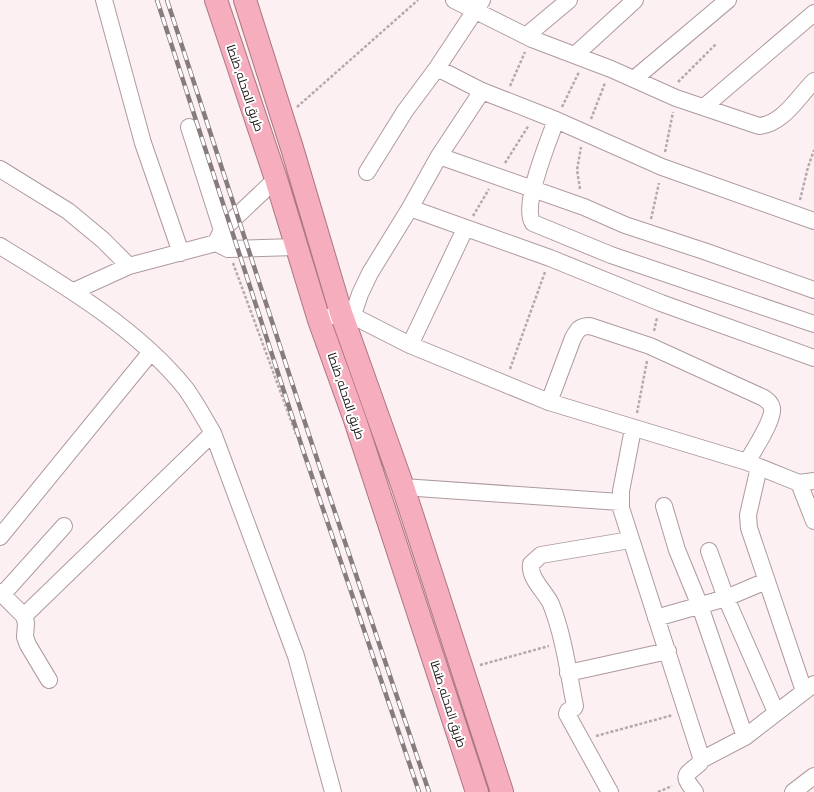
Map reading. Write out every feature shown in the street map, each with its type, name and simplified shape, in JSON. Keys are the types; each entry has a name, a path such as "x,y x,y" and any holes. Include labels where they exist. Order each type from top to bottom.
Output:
{"highway":[{"name":"طريق المحله, طنطا","path":"216,0 276,179 295,247 319,320 357,427 477,792"},
{"name":"طريق المحله, طنطا","path":"245,0 502,792"}],"street":[{"path":"104,0 143,143 180,253"},
{"path":"454,0 479,5 529,38 611,69 671,96 759,126 770,125 777,120 814,81"},
{"path":"529,38 569,0"},
{"path":"580,57 635,0"},
{"path":"634,79 728,0"},
{"path":"367,172 405,111 437,68 479,5"},
{"path":"704,107 814,13"},
{"path":"437,68 482,90 556,120 662,167 814,221"},
{"path":"347,314 364,283 410,208 438,156 482,90"},
{"path":"556,120 537,171 529,214 530,218 537,225 611,255 814,324"},
{"path":"189,128 222,240"},
{"path":"438,156 584,207 648,233 814,290"},
{"path":"0,169 68,211 103,240 128,266"},
{"path":"222,240 276,179"},
{"path":"410,208 465,229 550,258 661,303 814,358"},
{"path":"410,345 465,229"},
{"path":"74,291 128,266 180,253 222,240 295,247"},
{"path":"0,246 74,291 151,352 185,388 200,409 213,433 294,651 333,792"},
{"path":"319,320 347,314 410,345 548,402 807,482 814,521"},
{"path":"548,402 578,329 584,326 590,326 650,346 764,398 770,403 772,409 769,421 753,465 748,515 753,543 766,581 809,688 745,737 701,760 686,777 686,780 695,792"},
{"path":"0,537 151,352"},
{"path":"633,429 620,502 630,540 668,651 701,760"},
{"path":"24,616 213,433"},
{"path":"403,488 620,502"},
{"path":"664,506 677,550 700,606 745,737"},
{"path":"49,680 28,645 25,637 26,623 24,616 1,593 64,526"},
{"path":"610,792 580,741 567,714 568,711 575,706 568,673 564,642 549,600 530,570 531,564 541,555 630,540"},
{"path":"708,551 726,598 776,712"},
{"path":"656,618 726,598 766,581"},
{"path":"568,673 668,651"},
{"path":"793,792 814,776"}],"path":[{"path":"283,119 418,0"},
{"path":"503,99 529,38"},
{"path":"648,233 662,167 671,96 716,44"},
{"path":"556,120 580,57"},
{"path":"584,207 576,170 585,133 611,69"},
{"path":"465,229 537,112"},
{"path":"797,215 808,166 814,150"},
{"path":"222,240 296,434"},
{"path":"505,385 550,258"},
{"path":"633,429 650,346 661,303"},
{"path":"463,670 564,642"},
{"path":"580,741 687,711"}],"railway":[{"path":"157,0 303,450 419,792"},
{"path":"167,0 310,438 429,792"}]}
